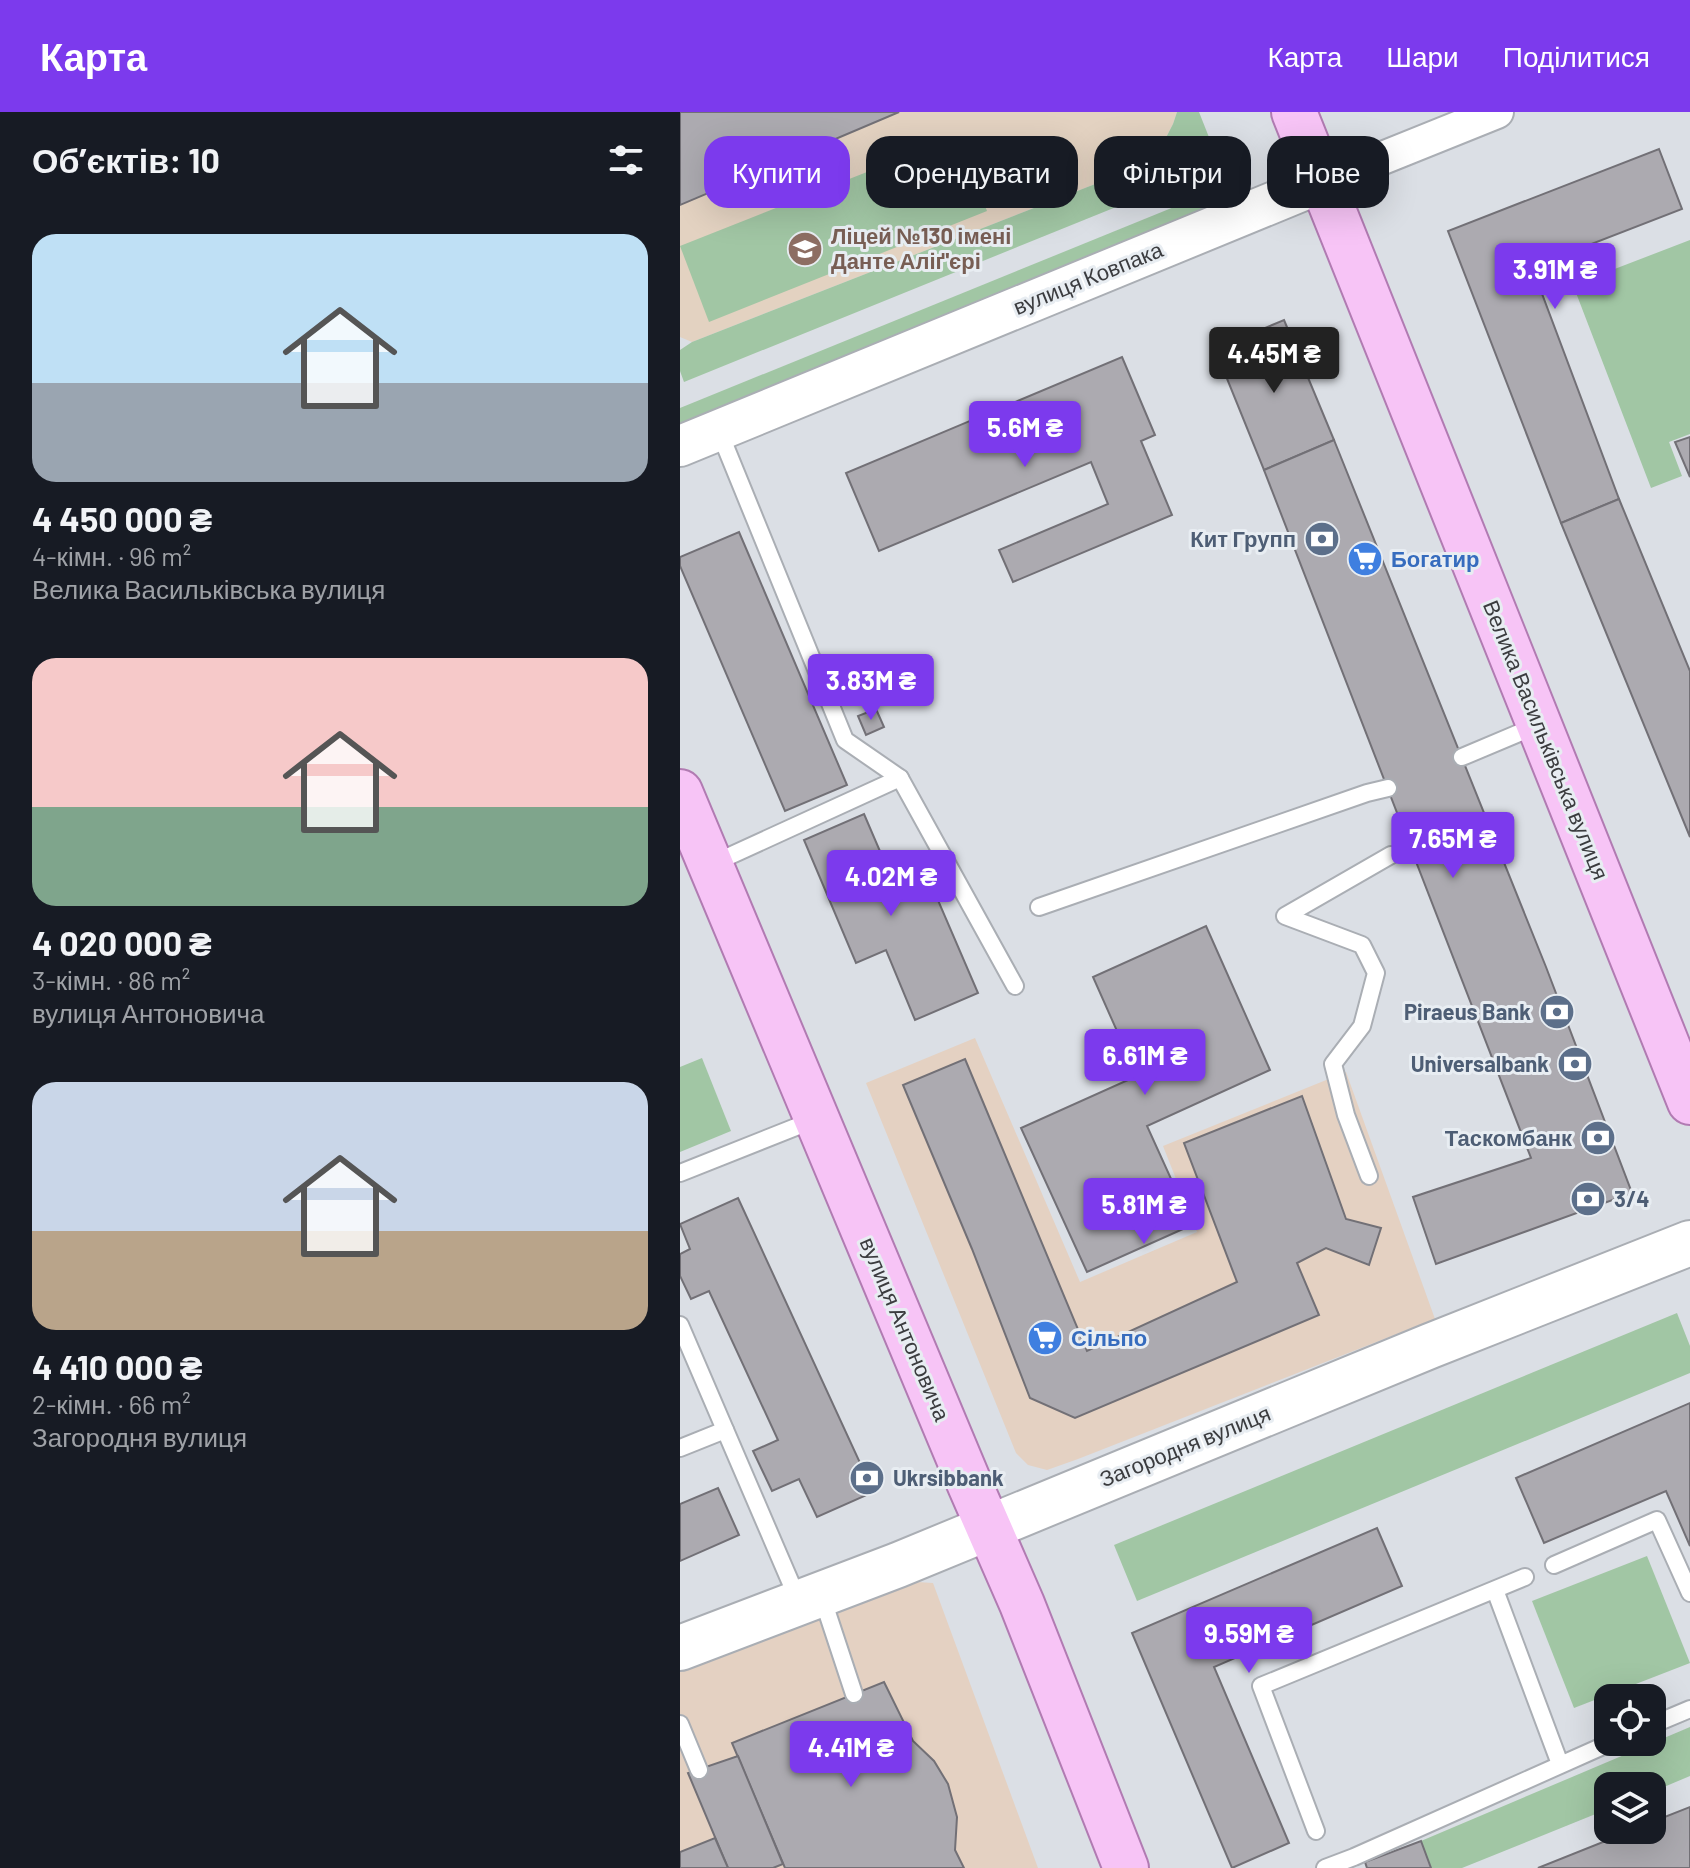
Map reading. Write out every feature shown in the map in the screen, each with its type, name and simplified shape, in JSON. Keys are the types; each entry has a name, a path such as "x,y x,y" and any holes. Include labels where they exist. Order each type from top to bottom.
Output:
{"main road":[{"name":"Велика Васильківська вулиця","path":"1294,112 1304,136"},
{"name":"Велика Васильківська вулиця","path":"1333,208 1540,725 1685,1073"},
{"name":"вулиця Антоновича","path":"680,792 1022,1604 1119,1864"},
{"name":"Загородня вулиця","path":"680,1648 810,1600 1690,1243"}],"street":[{"name":"вулиця Ковпака","path":"1389,155 1497,112"},
{"name":"вулиця Ковпака","path":"680,446 1267,205"}],"lane":[{"path":"719,430 845,740 900,778 1015,986"},
{"path":"1462,757 1540,725"},
{"path":"710,865 900,778"},
{"path":"1039,907 1388,788"},
{"path":"1369,1176 1346,1115 1333,1064 1362,1026 1376,973 1362,945 1285,916 1391,855"},
{"path":"680,1173 818,1118"},
{"path":"680,1325 725,1430 854,1694"},
{"path":"680,1448 725,1430"},
{"path":"1554,1565 1657,1520 1690,1593"},
{"path":"1316,1831 1261,1686 1525,1577"},
{"path":"1495,1590 1560,1764"},
{"path":"1666,1719 1690,1709"},
{"path":"680,1724 699,1770"},
{"path":"1325,1868 1594,1750"}],"shaded area":[{"path":"680,112 1177,112 1167,136 1094,136 1094,185 1078,191 1078,136 866,136 866,208 1034,208 692,342 680,337"},
{"path":"975,1038 1080,1282 1197,1232 1163,1146 1346,1072 1435,1319 1078,1459 1047,1470 1028,1465 1016,1453 866,1083"},
{"path":"901,1581 933,1583 1038,1868 680,1868 680,1663"}],"green space":[{"path":"1177,112 1199,112 1209,136 1167,136"},
{"path":"866,172 866,208 986,208 987,211 709,322 680,246 776,208 850,208 850,179"},
{"path":"1094,185 1094,208 1114,208 684,382 680,371 680,350 692,342 1034,208 1078,208 1078,191"},
{"path":"1172,208 1214,208 680,425 680,408"},
{"path":"1690,240 1690,434 1669,442 1682,476 1651,488 1573,285"},
{"path":"702,1058 731,1131 680,1152 680,1067"},
{"path":"1677,1313 1690,1346 1690,1373 1137,1601 1114,1545"},
{"path":"1647,1556 1690,1663 1636,1684 1594,1684 1594,1700 1574,1708 1532,1601"},
{"path":"1690,1727 1690,1776 1666,1786 1666,1772 1594,1772 1594,1815 1462,1868 1431,1868 1421,1841 1622,1756 1666,1756 1666,1737"}],"building":[{"path":"680,112 899,112 842,136 704,136 704,195 680,205"},
{"path":"1659,149 1682,209 1532,267 1619,499 1561,523 1448,231"},
{"path":"1284,320 1334,440 1264,470 1215,349"},
{"path":"1122,357 1155,435 1141,441 1172,515 1013,582 999,550 1108,504 1091,462 879,551 846,473"},
{"path":"1690,437 1690,477 1675,442"},
{"path":"1334,440 1546,967 1632,1193 1436,1264 1413,1197 1531,1158 1264,470"},
{"path":"1619,499 1690,671 1690,837 1561,523"},
{"path":"739,532 847,785 785,811 680,566 680,557"},
{"path":"876,709 884,727 866,735 858,716"},
{"path":"864,814 897,891 928,877 978,993 915,1020 886,950 856,963 804,840"},
{"path":"1206,926 1270,1070 1147,1126 1192,1225 1087,1272 1021,1128 1137,1076 1093,977"},
{"path":"965,1059 1087,1351 1237,1282 1184,1143 1302,1096 1346,1219 1381,1228 1369,1265 1326,1248 1297,1263 1319,1315 1075,1418 1030,1398 903,1085"},
{"path":"738,1198 867,1478 869,1494 817,1517 799,1479 772,1491 753,1451 778,1440 709,1291 691,1299 680,1276 680,1254 690,1249 680,1224"},
{"path":"1690,1403 1690,1546 1666,1491 1544,1543 1516,1478"},
{"path":"718,1488 739,1535 680,1561 680,1504"},
{"path":"1377,1528 1402,1586 1214,1667 1289,1843 1232,1868 1132,1633"},
{"path":"884,1682 913,1741 934,1761 948,1784 957,1817 955,1850 964,1868 785,1868 732,1743"},
{"path":"738,1756 783,1864 773,1868 728,1868 688,1773"},
{"path":"1690,1807 1690,1868 1538,1868 1598,1844 1666,1844 1666,1816"},
{"path":"715,1838 728,1868 680,1868 680,1852"},
{"path":"1421,1841 1431,1868 1367,1868 1365,1862"}],"place":[{"name":"Ліцей №130 імені Данте Аліґ'єрі","path":"805,249"},
{"name":"Кит Групп","path":"1322,539"},
{"name":"Богатир","path":"1365,559"},
{"name":"Piraeus Bank","path":"1557,1012"},
{"name":"Universalbank","path":"1575,1064"},
{"name":"Таскомбанк","path":"1598,1138"},
{"name":"3/4","path":"1588,1199"},
{"name":"Сільпо","path":"1045,1338"},
{"name":"Ukrsibbank","path":"867,1478"}]}
